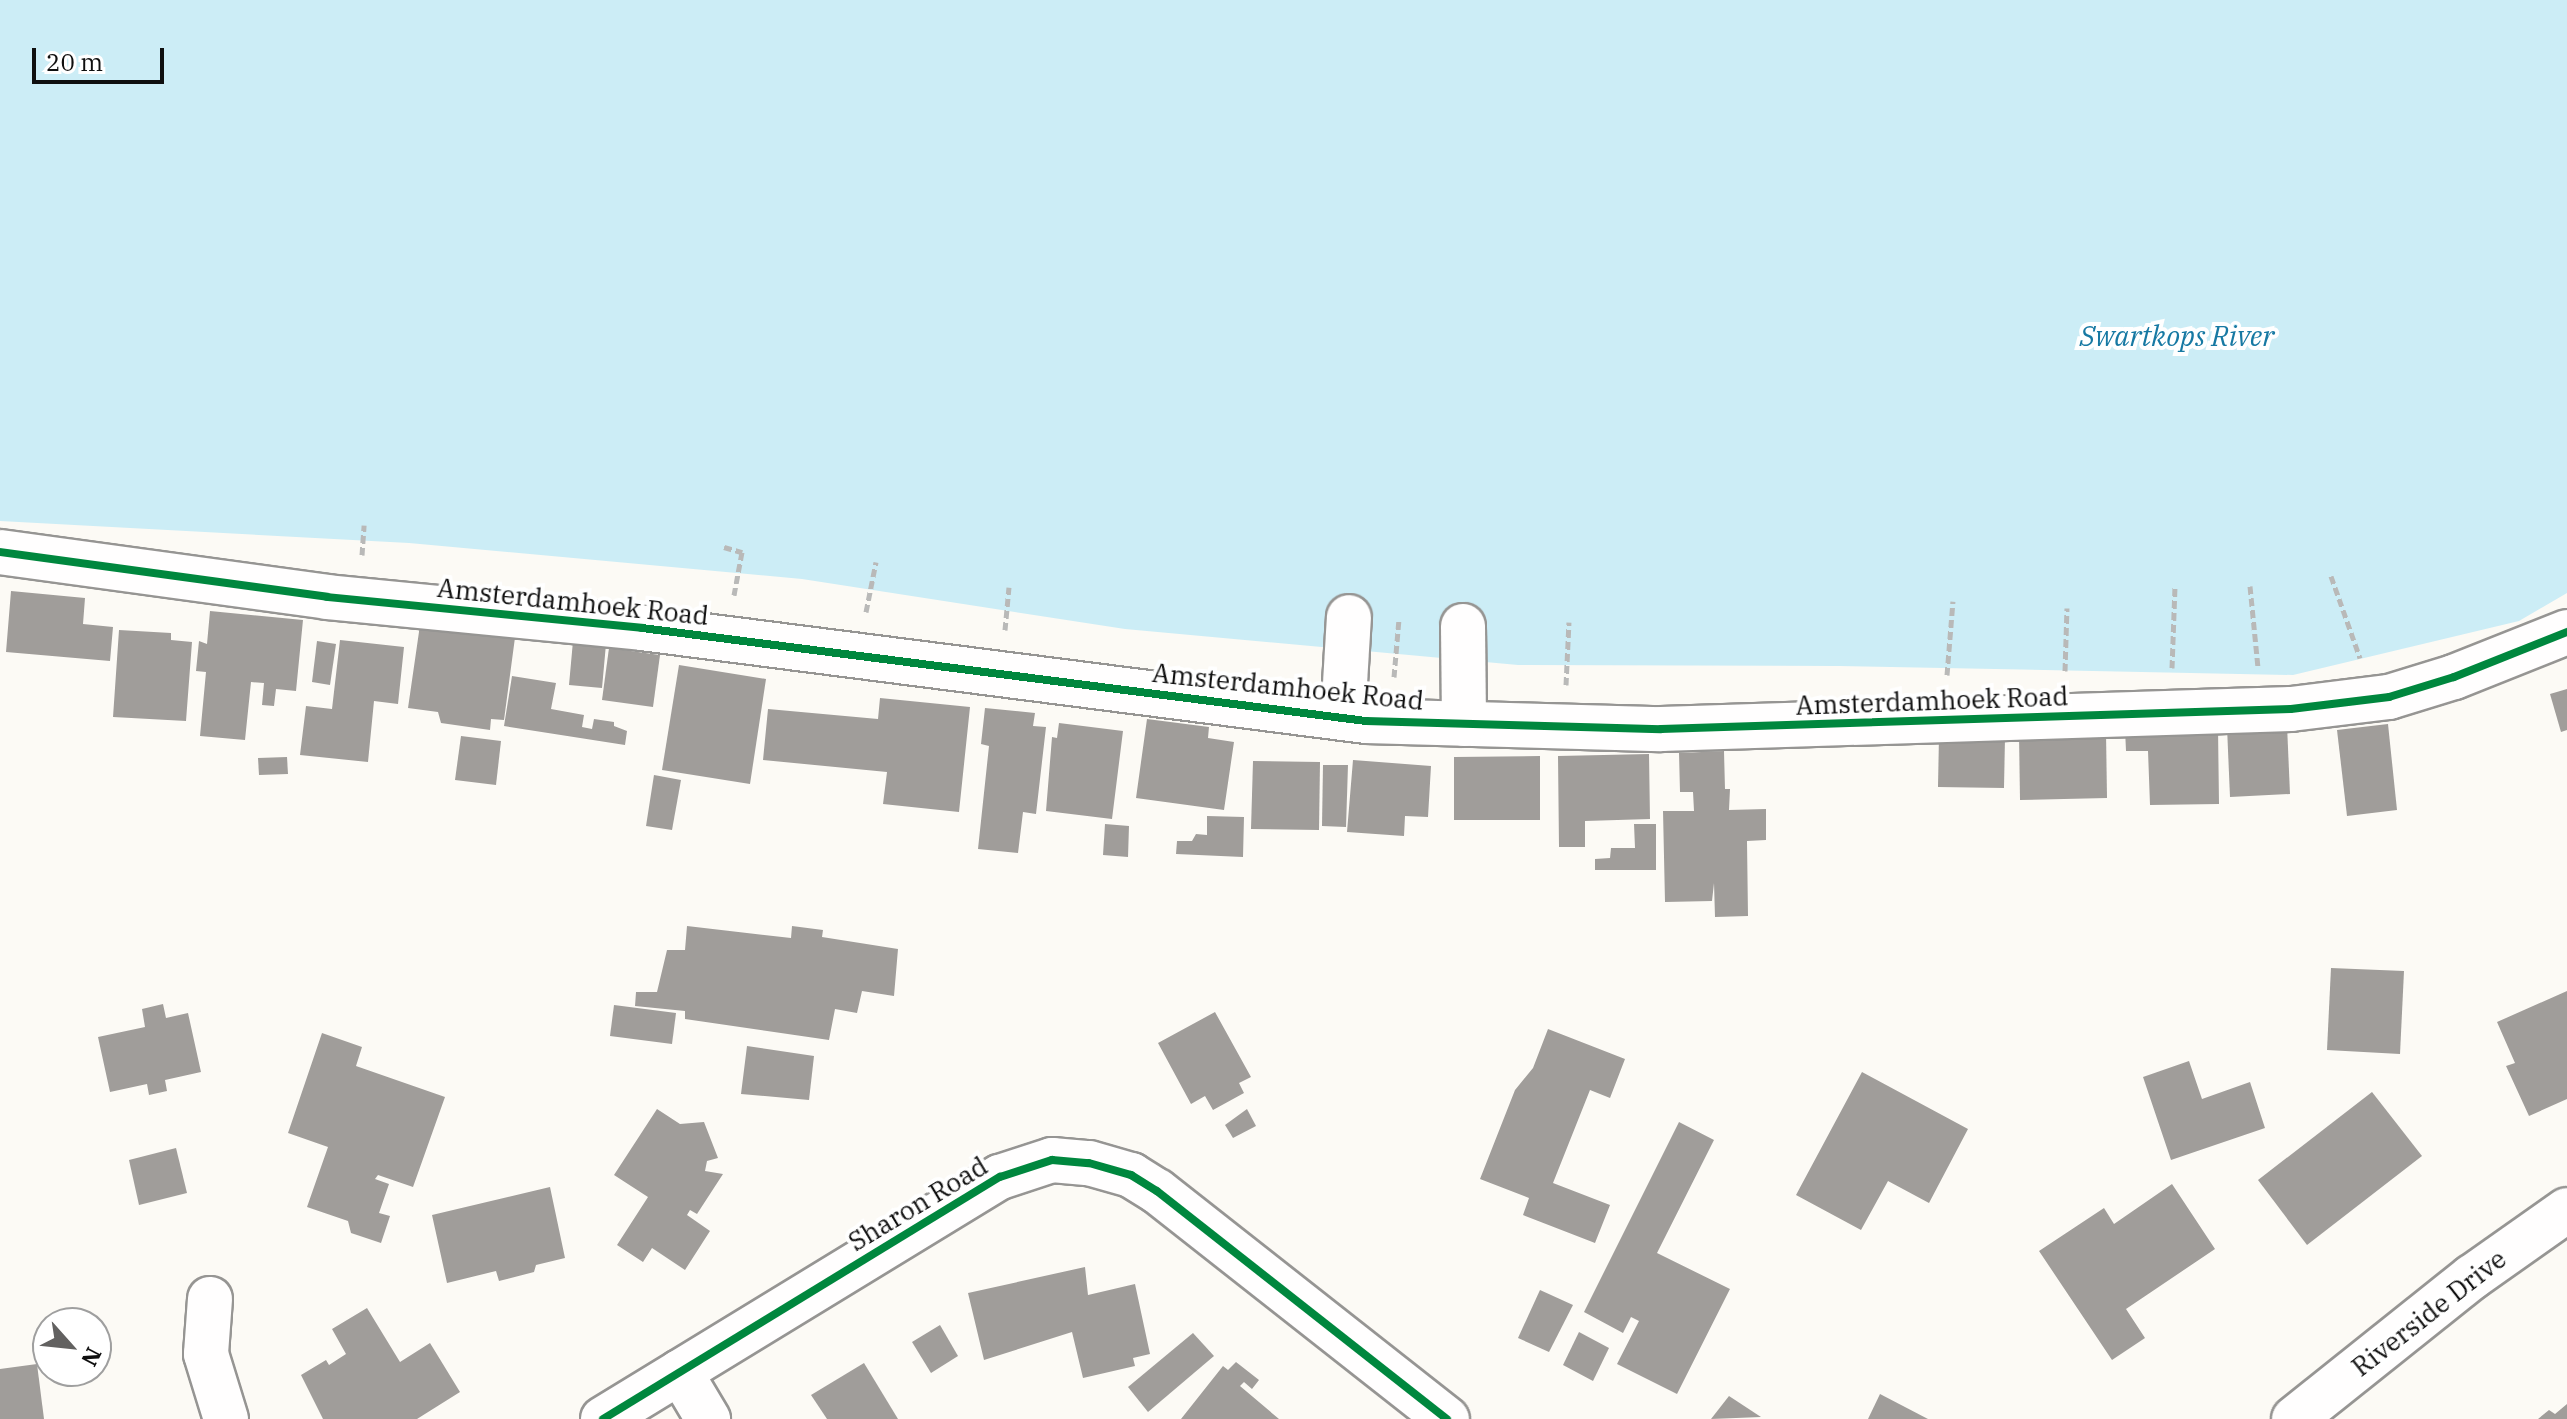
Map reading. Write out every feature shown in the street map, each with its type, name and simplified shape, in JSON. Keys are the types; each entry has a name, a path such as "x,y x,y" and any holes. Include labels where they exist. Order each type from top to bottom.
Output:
{"street":[{"name":"Amsterdamhoek Road","path":"0,552 327,597 727,639 1343,717 1464,724 1661,729 2262,711 2375,699 2454,677 2567,632"},
{"path":"1343,717 1349,617"},
{"path":"1463,626 1464,724"},
{"name":"Sharon Road","path":"603,1419 1000,1177 1052,1160 1089,1163 1131,1175 1157,1191 1447,1419"},
{"name":"Riverside Drive","path":"2294,1419 2472,1277 2567,1210"},
{"path":"210,1299 206,1354 226,1419"},
{"path":"680,1372 708,1419"}],"path":[{"path":"724,547 742,552 727,639"},
{"path":"2331,576 2375,699"},
{"path":"2170,715 2175,585"},
{"path":"2250,586 2262,711"},
{"path":"1944,719 1953,601"},
{"path":"2063,717 2067,608"},
{"path":"1391,721 1399,619"},
{"path":"1565,726 1569,622"}],"water":[{"name":"Swartkops River","path":"0,0 2567,0 2567,593 2519,621 2293,675 1839,666 1518,665 1125,629 802,579 409,543 0,521"}],"building":[{"path":"11,591 85,598 83,624 113,627 110,661 6,652"},
{"path":"210,611 303,620 296,691 276,689 274,706 262,705 264,683 251,682 245,740 200,736 206,672 196,671 199,641 207,644"},
{"path":"421,618 516,630 504,720 491,719 490,730 441,723 438,712 408,708"},
{"path":"119,630 171,633 171,640 192,642 186,721 113,717"},
{"path":"340,640 404,647 398,704 374,701 368,762 300,755 306,706 332,709"},
{"path":"317,641 336,644 330,685 312,682"},
{"path":"573,641 606,644 602,688 569,685"},
{"path":"609,648 660,655 653,707 602,700"},
{"path":"679,665 766,679 750,784 662,770"},
{"path":"512,676 556,683 551,709 584,715 582,727 592,729 594,719 614,722 614,726 627,731 625,745 504,726"},
{"path":"2567,689 2567,730 2561,732 2550,694"},
{"path":"880,698 970,707 959,812 883,804 887,772 763,760 768,709 878,719"},
{"path":"985,708 1035,713 1033,726 1046,727 1036,814 1023,812 1018,853 978,849 989,746 981,744"},
{"path":"1147,719 1209,727 1208,738 1234,742 1224,810 1136,798"},
{"path":"1059,723 1123,731 1112,819 1046,811 1052,737 1057,738"},
{"path":"2388,724 2397,810 2347,816 2337,730"},
{"path":"2287,725 2290,794 2230,797 2227,727"},
{"path":"2218,727 2219,804 2150,805 2148,751 2126,751 2125,729"},
{"path":"2106,732 2107,798 2020,800 2019,734"},
{"path":"461,736 501,741 496,785 455,780"},
{"path":"1939,736 2005,738 2004,788 1938,787"},
{"path":"1724,751 1725,789 1730,789 1729,810 1766,809 1766,840 1747,841 1748,916 1715,917 1714,883 1712,901 1665,902 1663,811 1694,811 1693,792 1680,792 1679,753"},
{"path":"1649,754 1650,819 1585,821 1585,847 1559,847 1558,756"},
{"path":"1540,756 1540,820 1454,820 1454,757"},
{"path":"287,757 288,774 259,775 258,758"},
{"path":"1353,760 1431,766 1428,817 1405,816 1404,836 1347,832"},
{"path":"1253,761 1320,762 1319,830 1251,829"},
{"path":"1323,765 1348,765 1346,827 1322,826"},
{"path":"654,775 681,780 672,830 646,826"},
{"path":"1207,816 1244,817 1243,857 1176,854 1177,841 1192,841 1196,834 1207,835"},
{"path":"1105,824 1129,826 1128,857 1103,855"},
{"path":"1634,824 1656,824 1656,870 1595,870 1595,859 1610,858 1611,848 1635,848"},
{"path":"687,926 791,938 792,926 823,930 822,937 898,949 894,996 862,991 857,1013 835,1009 829,1040 685,1019 685,1011 635,1006 636,992 657,992 667,950 685,950"},
{"path":"2331,968 2404,971 2400,1054 2327,1050"},
{"path":"2567,991 2567,1099 2529,1116 2506,1066 2515,1063 2497,1022"},
{"path":"163,1004 166,1018 188,1013 201,1072 165,1080 167,1091 149,1095 147,1084 110,1092 98,1037 145,1027 142,1009"},
{"path":"614,1005 676,1013 672,1044 610,1036"},
{"path":"1215,1012 1251,1077 1239,1083 1244,1093 1213,1110 1205,1096 1191,1104 1158,1043"},
{"path":"1548,1029 1625,1059 1610,1098 1590,1090 1553,1183 1610,1205 1595,1243 1523,1215 1529,1198 1480,1179 1515,1090 1533,1068"},
{"path":"322,1033 362,1047 356,1066 445,1097 413,1187 378,1175 375,1179 389,1184 379,1213 390,1216 381,1243 351,1233 348,1221 307,1207 328,1147 288,1133"},
{"path":"747,1046 814,1056 809,1100 741,1094"},
{"path":"2189,1061 2202,1099 2250,1082 2265,1128 2171,1160 2143,1077"},
{"path":"1862,1072 1968,1129 1929,1203 1888,1181 1861,1230 1796,1195"},
{"path":"2372,1092 2422,1156 2307,1245 2258,1180"},
{"path":"657,1109 680,1124 704,1122 718,1158 707,1161 705,1171 723,1174 697,1214 690,1210 687,1215 710,1231 685,1270 652,1248 643,1262 617,1245 648,1197 614,1175"},
{"path":"1247,1109 1256,1126 1233,1138 1225,1125"},
{"path":"1679,1122 1714,1140 1657,1253 1730,1289 1677,1394 1617,1364 1639,1321 1631,1317 1623,1333 1584,1312"},
{"path":"176,1148 187,1193 139,1205 129,1160"},
{"path":"2172,1184 2215,1249 2126,1309 2145,1338 2112,1360 2039,1251 2104,1208 2114,1224"},
{"path":"550,1187 565,1258 536,1265 534,1272 499,1281 496,1271 447,1283 432,1215"},
{"path":"1085,1267 1088,1295 1135,1284 1150,1354 1133,1358 1135,1366 1083,1378 1072,1332 984,1360 968,1293"},
{"path":"1540,1290 1573,1305 1549,1352 1518,1338"},
{"path":"367,1308 400,1362 430,1343 460,1392 417,1419 323,1419 301,1375 326,1360 329,1365 346,1354 332,1329"},
{"path":"940,1325 958,1356 931,1373 912,1342"},
{"path":"1579,1332 1609,1348 1593,1381 1563,1365"},
{"path":"1193,1333 1214,1356 1148,1412 1128,1387"},
{"path":"1236,1362 1259,1380 1252,1389 1244,1382 1240,1386 1279,1419 1181,1419 1223,1366 1228,1370"},
{"path":"864,1363 898,1419 827,1419 811,1395"},
{"path":"32,1365 32,1387 40,1387 44,1419 0,1419 0,1369"},
{"path":"1880,1394 1928,1419 1868,1419"},
{"path":"1729,1396 1761,1417 1711,1419"},
{"path":"2567,1404 2567,1419 2538,1419 2549,1410 2555,1414"}],"cycle path":[{"path":"0,552 327,597 642,628 1366,721 1661,729 2291,709 2389,697 2454,677 2567,632"},
{"path":"603,1419 1000,1177 1052,1160 1089,1163 1131,1175 1157,1191 1447,1419"}]}
